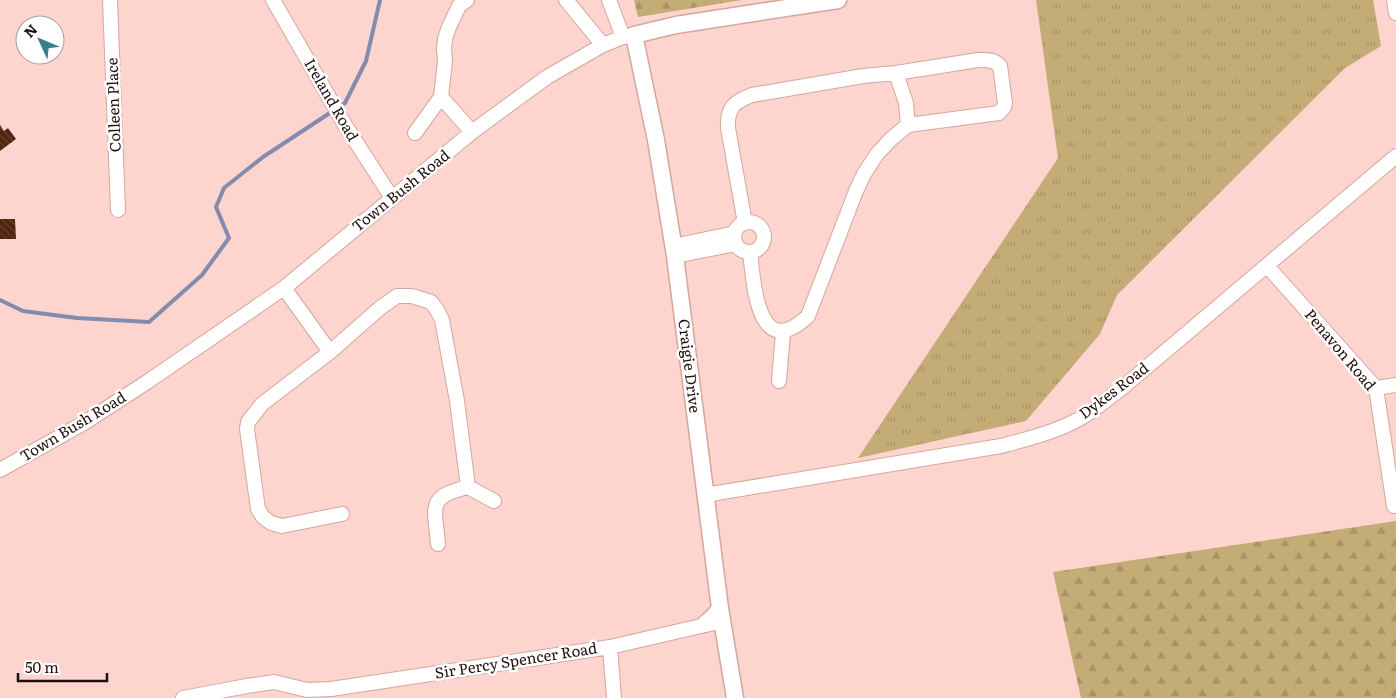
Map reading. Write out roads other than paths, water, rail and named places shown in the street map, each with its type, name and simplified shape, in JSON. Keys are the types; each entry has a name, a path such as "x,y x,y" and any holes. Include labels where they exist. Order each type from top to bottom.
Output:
{"street":[{"name":"Colleen Place","path":"110,0 118,210"},
{"name":"Ireland Road","path":"273,0 345,125 392,198"},
{"path":"415,134 440,97 444,77 445,39 459,6 467,0"},
{"path":"566,0 602,44"},
{"path":"609,0 628,36"},
{"name":"Town Bush Road","path":"0,470 84,423 284,288 472,132 547,77 602,44 676,25 838,0"},
{"path":"1394,0 1396,12"},
{"name":"Craigie Drive","path":"628,36 656,140 674,251 721,614 735,698"},
{"path":"745,223 727,117 731,108 740,100 752,95 863,76 896,73 978,60 990,60 1000,66 1005,103 999,113 908,125 891,138 877,154 864,174 808,316 797,326 783,332 772,329 766,324 759,309 750,252"},
{"path":"896,73 906,103 908,125"},
{"path":"440,97 472,132"},
{"name":"Dykes Road","path":"705,495 1001,446 1065,426 1083,416 1122,388 1396,156"},
{"path":"745,223 756,224 764,235 762,245 750,252 740,248 736,239 738,228 745,223"},
{"path":"674,251 736,239"},
{"name":"Penavon Road","path":"1267,266 1376,388 1394,506"},
{"path":"284,288 330,352"},
{"path":"342,514 282,526 271,523 263,517 258,509 246,429 254,412 262,404 330,352 380,308 397,296 412,296 431,302 442,320 457,401 468,487"},
{"path":"779,381 783,332"},
{"path":"1376,388 1396,385"},
{"path":"438,544 435,510 436,502 444,494 468,487 494,501"},
{"path":"705,624 714,616 721,614"},
{"name":"Sir Percy Spencer Road","path":"183,698 274,682 308,694 610,647 705,624"},
{"path":"610,647 614,698"}],"waterway":[{"path":"0,300 23,311 77,318 149,322 202,275 229,238 216,207 224,188 263,157 345,103 366,61 380,0"}]}
